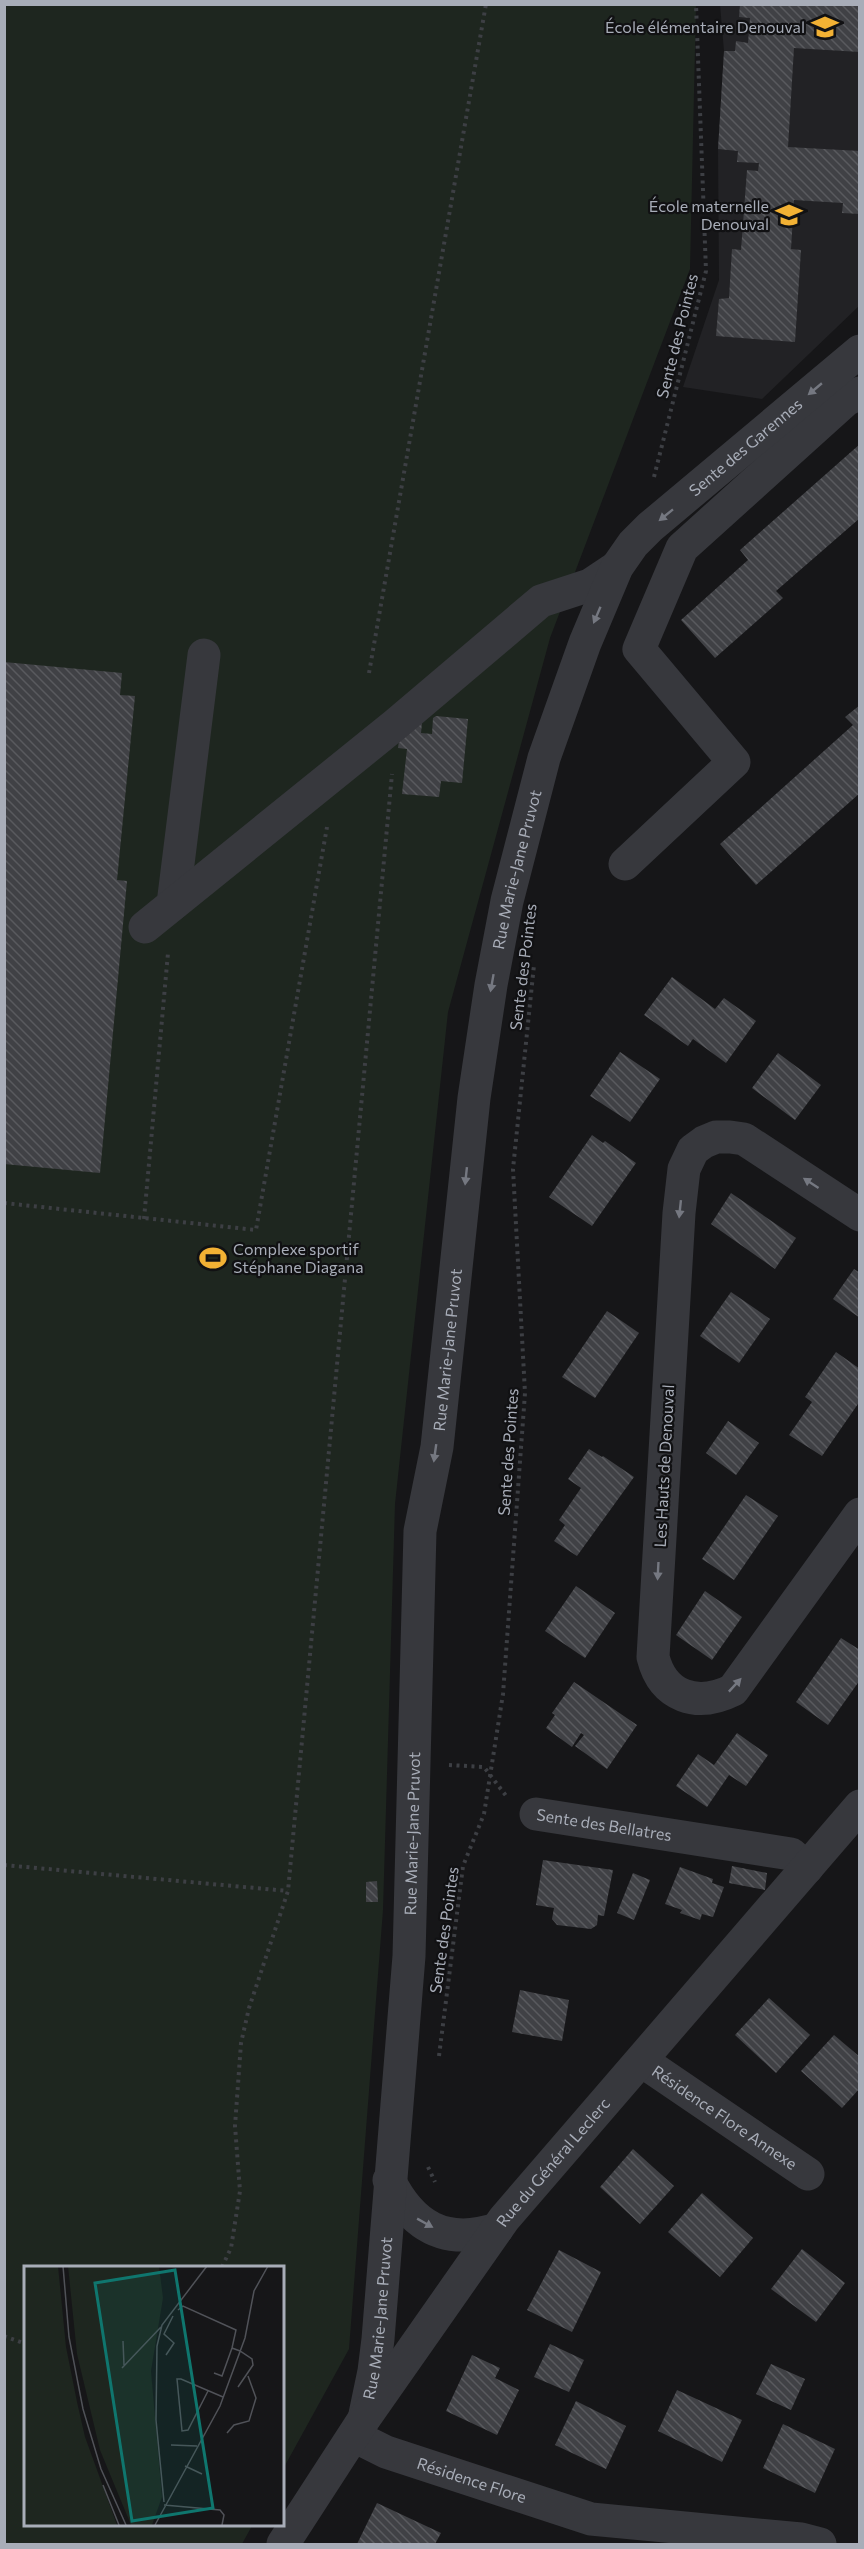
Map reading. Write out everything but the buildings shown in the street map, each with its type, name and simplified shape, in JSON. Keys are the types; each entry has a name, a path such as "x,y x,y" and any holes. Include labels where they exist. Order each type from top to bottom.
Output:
{"street":[{"name":"Sente des Garennes","path":"145,927 396,724 541,601 590,585 860,351"},
{"path":"625,864 734,762 639,649 682,548 846,400 860,393"},
{"name":"Rue Marie-Jane Pruvot","path":"359,2427 374,2371 378,2338 389,2180 409,1956 420,1531 436,1447 474,1098 491,985 507,901 544,758 585,643 625,556"},
{"path":"173,904 204,656"},
{"name":"Les Hauts de Denouval","path":"860,1215 744,1139 716,1137 704,1142 693,1150 684,1169 679,1213 652,1657 657,1672 665,1683 673,1691 688,1697 708,1699 733,1690 860,1514"},
{"name":"Rue du Général Leclerc","path":"283,2544 359,2427 497,2229 860,1806"},
{"name":"Sente des Bellatres","path":"536,1814 791,1854 807,1868"},
{"name":"Résidence Flore Annexe","path":"642,2061 808,2174"},
{"path":"389,2180 400,2202 426,2225 448,2233 464,2235 480,2235 497,2229"},
{"name":"Résidence Flore","path":"359,2427 386,2452 592,2532 801,2539 820,2544"}],"path":[{"path":"369,673 486,4"},
{"name":"Sente des Pointes","path":"654,480 706,271 696,4"},
{"path":"222,2266 231,2248 240,2191 235,2126 241,2043 249,2008 288,1891 396,724"},
{"path":"4,1203 256,1230 336,773"},
{"path":"144,1219 173,904"},
{"name":"Sente des Pointes","path":"438,2067 463,1866 484,1814 503,1694 525,1393 513,1169 534,961"},
{"name":"Sente des Bellatres","path":"414,1764 484,1767 504,1795 536,1814"},
{"path":"4,1865 288,1891"},
{"path":"426,2161 438,2190"},
{"path":"4,2336 24,2343"}],"shaded area":[{"name":"Complexe sportif Stéphane Diagana","path":"5,5 696,5 690,269 550,638 448,1012 395,1504 383,1910 349,2349 284,2467 284,2266 24,2266 24,2525 252,2525 242,2544 5,2544"},
{"name":"École maternelle Denouval","path":"720,5 859,5 859,306 762,399 683,387 719,280 718,149 724,51"}],"place":[{"name":"École élémentaire Denouval","path":"825,27"},
{"name":"École maternelle Denouval","path":"789,215"},
{"name":"Complexe sportif Stéphane Diagana","path":"213,1258"}]}
